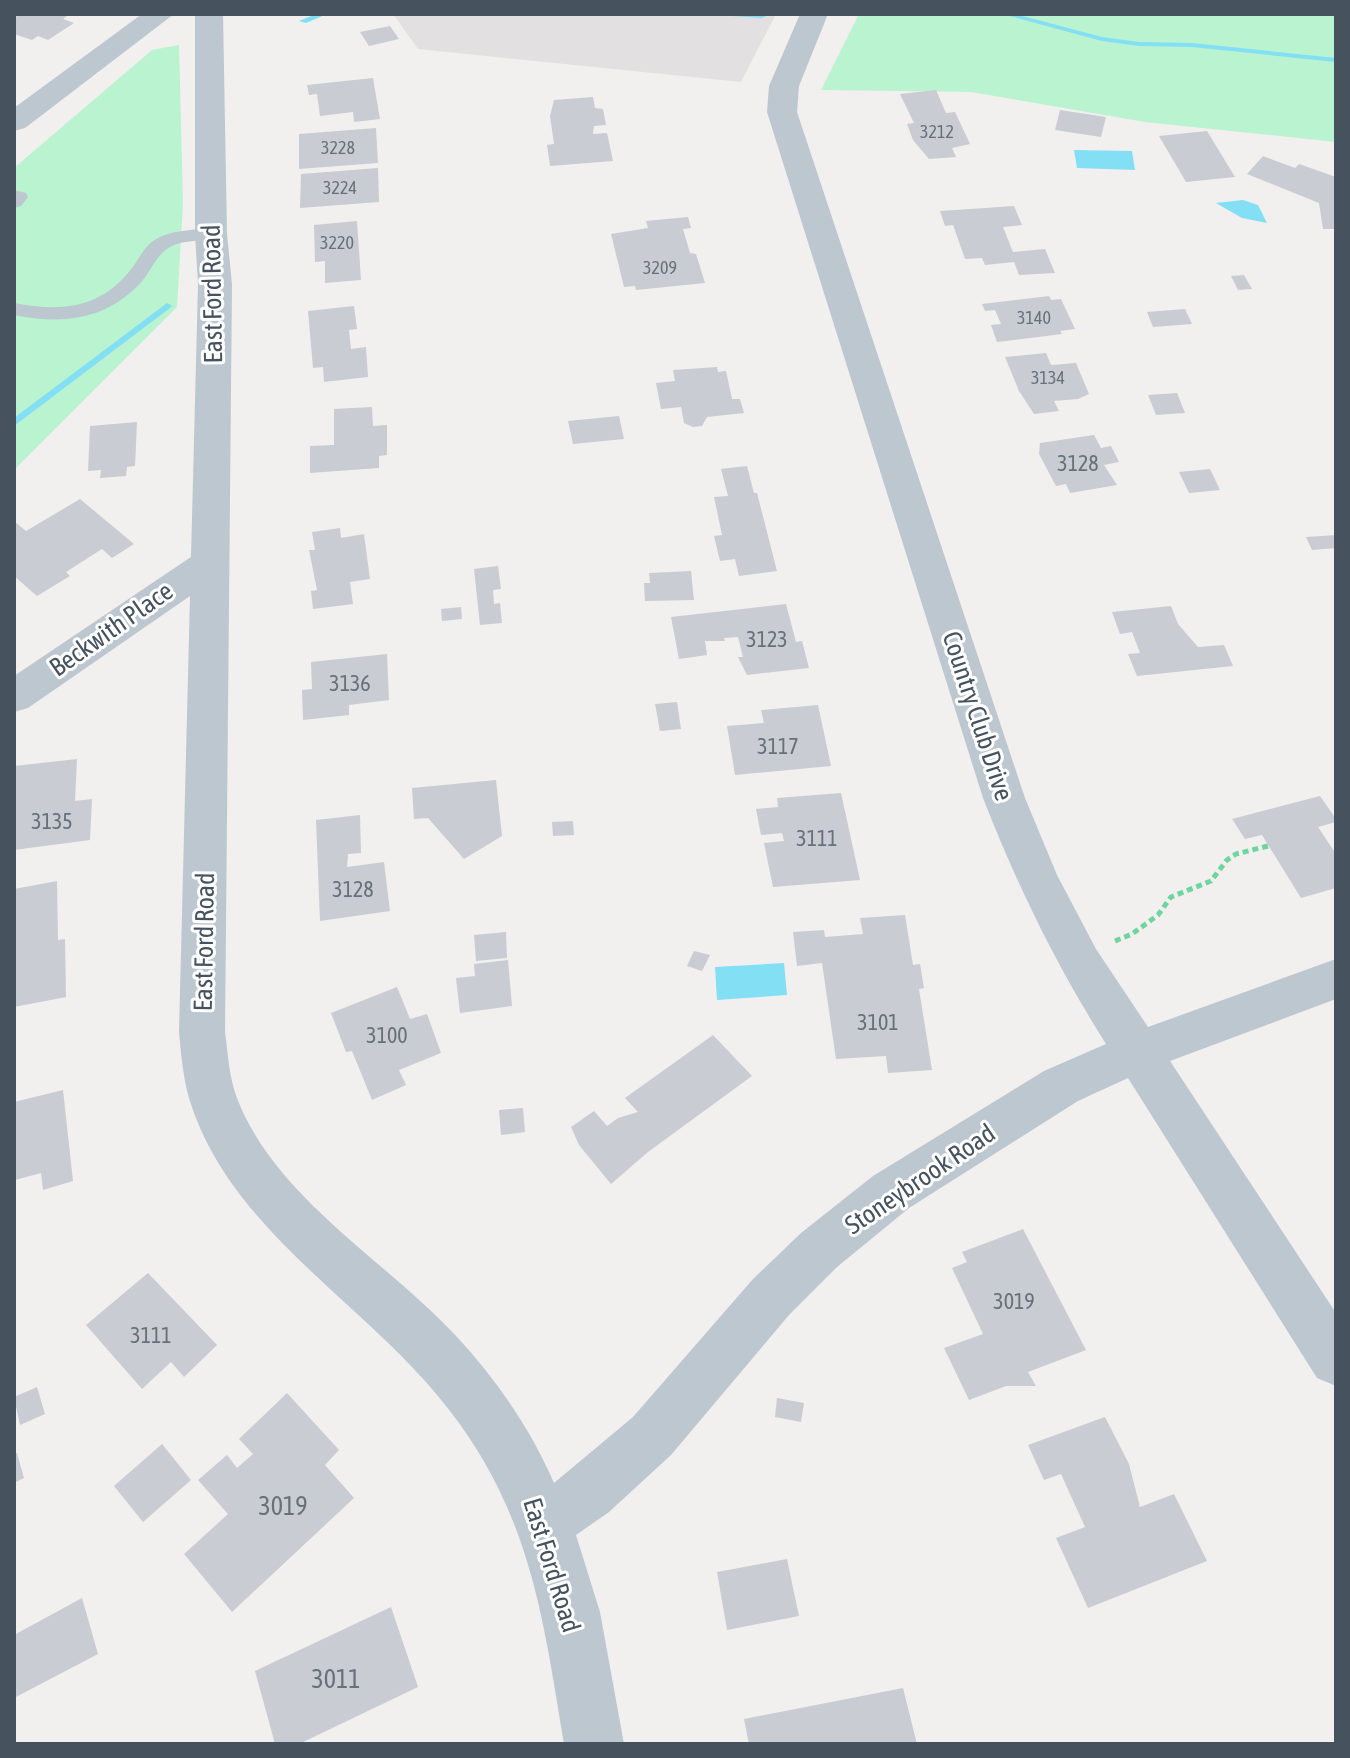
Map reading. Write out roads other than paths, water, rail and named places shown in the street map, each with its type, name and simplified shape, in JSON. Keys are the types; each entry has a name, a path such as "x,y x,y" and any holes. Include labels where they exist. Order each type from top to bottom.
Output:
{"street":[{"path":"14,122 160,14"},
{"name":"East Ford Road","path":"209,14 211,234 215,284 202,1032 215,1101 254,1174 305,1232 399,1315 468,1391 518,1466 545,1524 571,1610 594,1744"},
{"name":"Country Club Drive","path":"814,14 784,86 782,112 1004,798 1036,878 1075,954 1336,1360"},
{"name":"Beckwith Place","path":"14,697 210,563"},
{"name":"Stoneybrook Road","path":"545,1524 589,1492 652,1436 771,1297 819,1250 885,1197 1061,1086 1137,1052 1336,979"}],"lane":[{"path":"14,309 69,315 99,307 121,294 151,251 165,241 211,234"}],"water":[{"path":"1074,150 1132,151 1135,170 1077,168"},
{"path":"1243,200 1258,205 1267,223 1242,218 1216,203"},
{"path":"784,963 787,995 717,1000 715,967"}],"waterway":[{"path":"303,21 323,14"},
{"path":"732,14 762,16"},
{"path":"1006,14 1102,39 1336,60"},
{"path":"14,423 167,306"}]}
